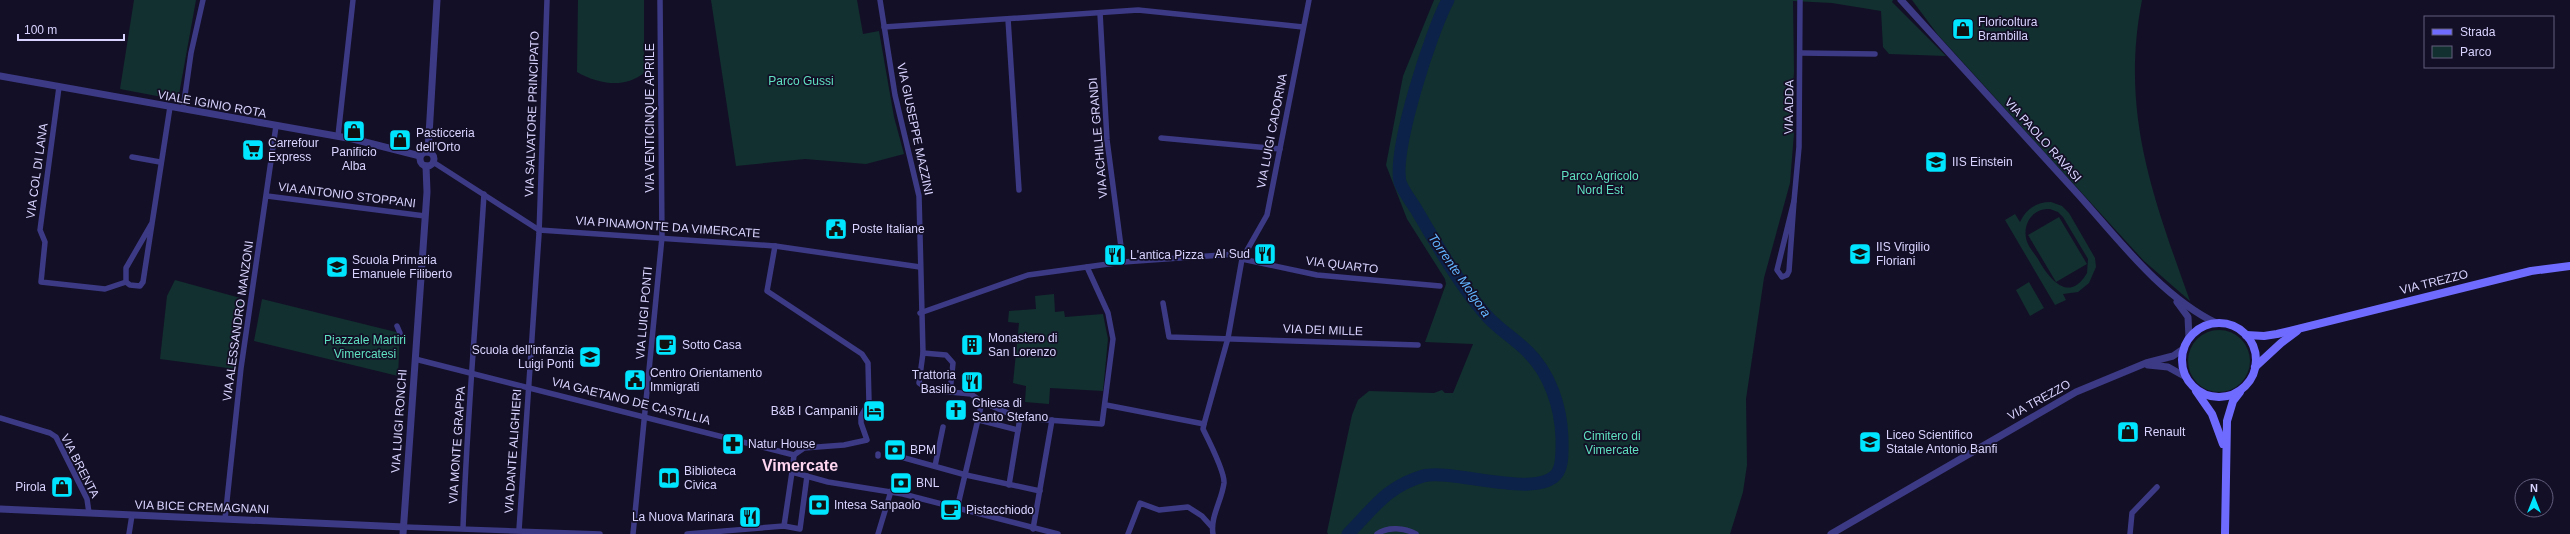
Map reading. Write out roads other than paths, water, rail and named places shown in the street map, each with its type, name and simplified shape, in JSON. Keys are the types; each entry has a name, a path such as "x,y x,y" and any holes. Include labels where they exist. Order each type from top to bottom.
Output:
{"main road":[{"name":"VIA TREZZO","path":"2246,334 2264,336 2530,271 2570,266"},
{"path":"2225,457 2218,425 2189,381 2182,366 2183,349 2189,338 2204,326 2216,323 2232,325 2246,334 2253,345 2255,367 2247,385 2233,401 2229,410 2225,457 2225,532"},
{"name":"VIA TREZZO","path":"2255,367 2281,343 2305,327"},
{"path":"2189,381 2199,391 2219,397 2239,391 2247,385"}],"street":[{"path":"183,109 191,53 203,0"},
{"path":"338,136 353,0"},
{"path":"428,152 436,0"},
{"name":"VIA SALVATORE PRINCIPATO","path":"539,230 547,0"},
{"name":"VIA VENTICINQUE APRILE","path":"660,0 662,237"},
{"name":"VIA GIUSEPPE MAZZINI","path":"880,0 895,95 914,169 919,196 920,313 923,353 919,382 927,389 950,392"},
{"name":"VIA LUIGI CADORNA","path":"1204,424 1228,338 1242,259 1267,215 1308,0"},
{"name":"VIA ADDA","path":"1794,201 1777,269 1778,274 1782,276 1786,276 1789,271 1799,154 1801,53 1800,0"},
{"name":"VIA ADDA","path":"1800,12 1804,0"},
{"name":"VIA PAOLO RAVASI","path":"1901,0 2121,242 2171,293 2193,311 2216,323"},
{"path":"884,26 1144,10 1304,26"},
{"name":"VIA ACHILLE GRANDI","path":"1100,13 1107,140 1122,262"},
{"path":"1008,19 1019,190"},
{"path":"1801,53 1874,54"},
{"name":"VIALE IGINIO ROTA","path":"0,76 338,136 420,156"},
{"name":"VIA COL DI LANA","path":"59,87 40,230 45,242 40,282 105,289 126,282"},
{"path":"152,223 126,268 126,282 135,287 143,282 152,223 160,162 170,107"},
{"name":"VIA ALESSANDRO MANZONI","path":"225,519 241,368 276,126"},
{"path":"1162,138 1280,149"},
{"path":"425,216 428,176 426,166 421,162 420,156 428,152"},
{"path":"426,166 433,162 433,156 428,152"},
{"path":"132,157 160,162"},
{"name":"VIA PINAMONTE DA VIMERCATE","path":"433,162 539,230 662,237 775,246 920,267"},
{"name":"VIA MONTE GRAPPA","path":"463,528 466,454 474,373 484,194"},
{"name":"VIA ANTONIO STOPPANI","path":"267,196 425,216"},
{"name":"VIA LUIGI RONCHI","path":"404,530 412,380 410,375 413,359 412,345 416,337 425,216"},
{"name":"VIA DANTE ALIGHIERI","path":"519,530 539,230"},
{"name":"VIA LUIGI PONTI","path":"633,534 662,237"},
{"path":"775,246 767,291 862,354 868,363 869,402 861,416 861,423 868,440 844,445 804,448 794,455 784,526"},
{"name":"VIA QUARTO","path":"920,313 1028,275 1122,262 1236,254 1242,259 1317,274 1440,286"},
{"path":"923,353 946,355 953,363 950,392 972,394 982,402 1020,418 1102,424 1106,405 1113,339 1111,321 1087,268"},
{"name":"VIA PAOLO RAVASI","path":"2171,293 2188,317 2189,338"},
{"name":"VIA DEI MILLE","path":"1163,303 1169,337 1418,345"},
{"path":"397,326 400,333"},
{"name":"VIA TREZZO","path":"1830,534 2076,392 2138,366 2170,357 2183,349"},
{"name":"VIA GAETANO DE CASTILLIA","path":"413,359 645,415 794,455"},
{"name":"VIA TREZZO","path":"2138,366 2155,365 2168,367 2189,381"},
{"path":"957,509 982,402"},
{"path":"1106,405 1204,424 1203,429 1224,473 1224,484 1211,526"},
{"name":"VIA BRENTA","path":"0,418 50,433 56,437 87,499 89,513"},
{"path":"1009,485 1020,418"},
{"path":"978,420 1018,430"},
{"path":"1033,529 1052,420"},
{"path":"935,466 942,427"},
{"path":"901,457 966,475 1040,491"},
{"path":"792,472 828,482 875,487 1033,529 1058,534"},
{"path":"687,534 784,526 800,529 807,476"},
{"path":"2130,534 2132,513 2157,487"},
{"path":"878,534 891,491"},
{"path":"1128,534 1140,503 1159,510 1188,507 1202,516 1211,526 1213,534"},
{"name":"VIA BICE CREMAGNANI","path":"0,509 225,519 404,530"},
{"path":"129,534 132,515"},
{"path":"404,530 463,528 600,534"},
{"path":"1377,534 1385,530 1400,529 1416,534"}],"waterway":[{"name":"Torrente Molgora","path":"1348,534 1373,507 1390,492 1399,486 1423,476 1454,476 1495,482 1534,484 1549,480 1558,472 1561,465 1561,426 1557,403 1548,380 1535,360 1527,351 1491,320 1476,303 1449,264 1400,182 1399,166 1402,144 1415,90 1432,37 1448,0"}],"place":[{"name":"Floricoltura Brambilla","path":"1963,29"},
{"name":"Panificio Alba","path":"354,131"},
{"name":"Pasticceria dell'Orto","path":"400,140"},
{"name":"Carrefour Express","path":"253,150"},
{"name":"IIS Einstein","path":"1936,162"},
{"name":"Poste Italiane","path":"836,229"},
{"name":"Al Sud","path":"1265,254"},
{"name":"IIS Virgilio Floriani","path":"1860,254"},
{"name":"L'antica Pizza","path":"1115,255"},
{"name":"Scuola Primaria Emanuele Filiberto","path":"337,267"},
{"name":"Sotto Casa","path":"666,345"},
{"name":"Monastero di San Lorenzo","path":"972,345"},
{"name":"Scuola dell'infanzia Luigi Ponti","path":"590,357"},
{"name":"Centro Orientamento Immigrati","path":"635,380"},
{"name":"Trattoria Basilio","path":"972,382"},
{"name":"Chiesa di Santo Stefano","path":"956,410"},
{"name":"B&B I Campanili","path":"874,411"},
{"name":"Renault","path":"2128,432"},
{"name":"Liceo Scientifico Statale Antonio Banfi","path":"1870,442"},
{"name":"Natur House","path":"733,444"},
{"name":"BPM","path":"895,450"},
{"name":"Biblioteca Civica","path":"669,478"},
{"name":"BNL","path":"901,483"},
{"name":"Pirola","path":"62,487"},
{"name":"Intesa Sanpaolo","path":"819,505"},
{"name":"Pistacchiodo","path":"951,510"},
{"name":"La Nuova Marinara","path":"750,517"}],"district":[{"name":"Vimercate","path":"800,465"}],"park label":[{"name":"Parco Gussi","path":"801,81"},
{"name":"Parco Agricolo Nord Est","path":"1600,183"},
{"name":"Piazzale Martiri Vimercatesi","path":"365,347"},
{"name":"Cimitero di Vimercate","path":"1612,443"}]}
